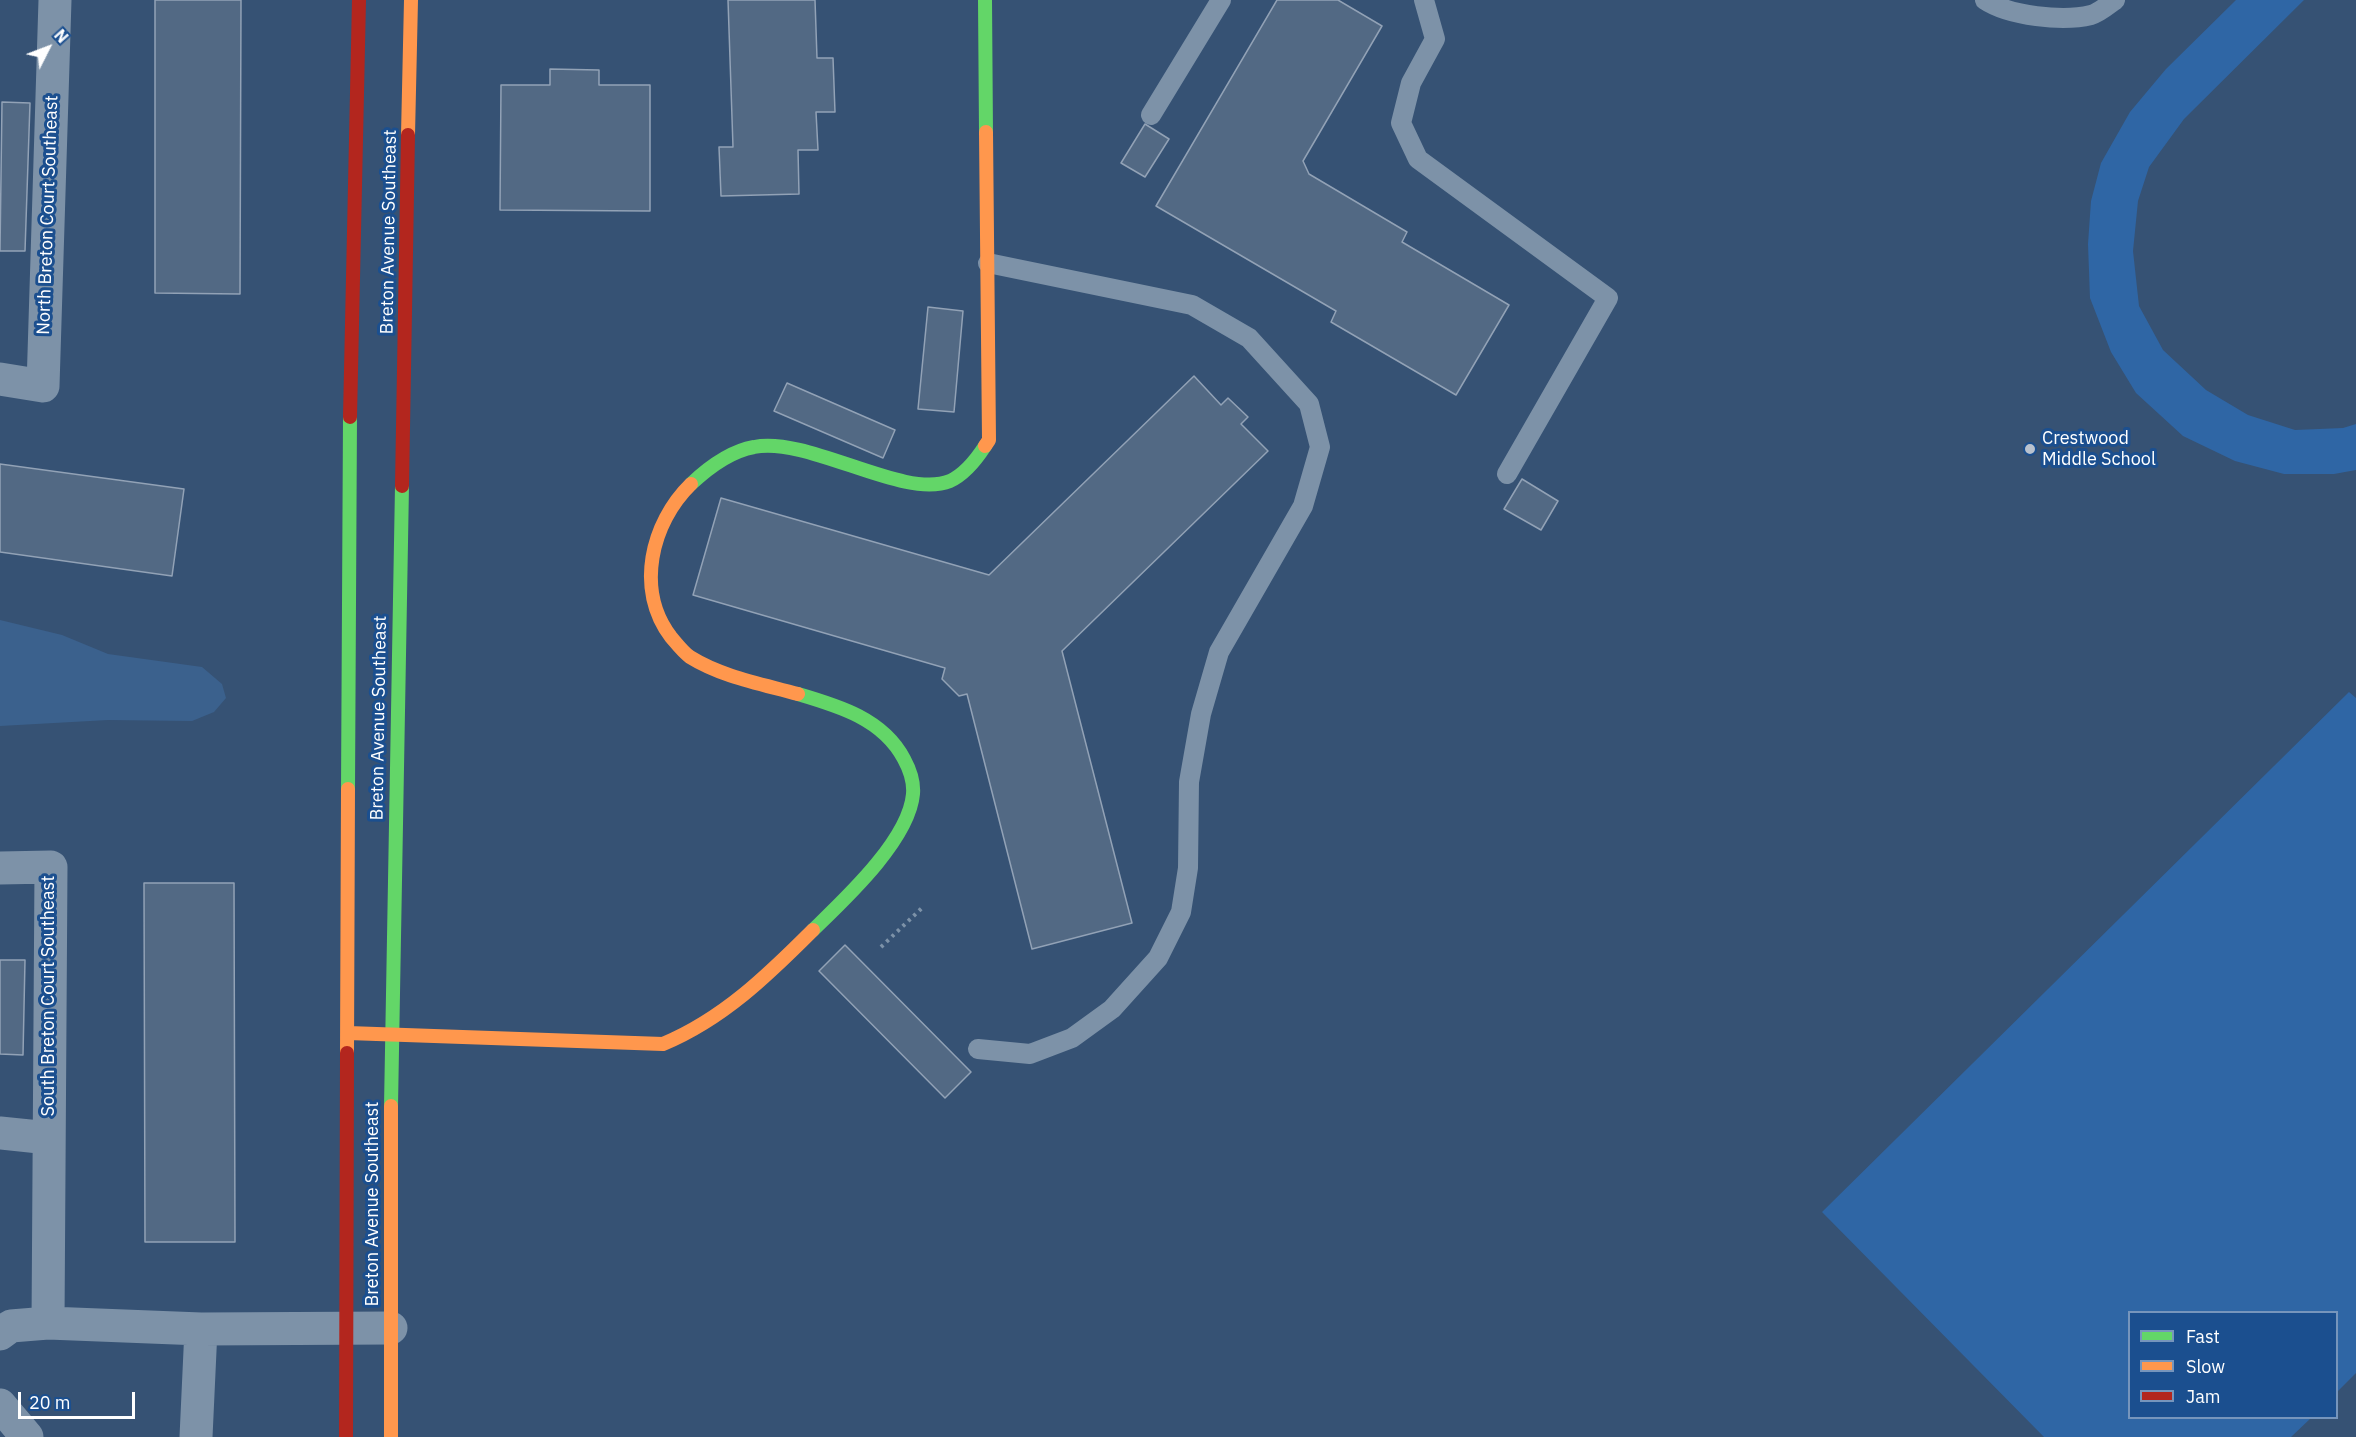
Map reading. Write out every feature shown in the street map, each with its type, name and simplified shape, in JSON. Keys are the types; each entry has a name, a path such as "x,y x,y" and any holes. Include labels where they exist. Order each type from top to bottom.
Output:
{"main road":[{"name":"Breton Avenue Southeast","path":"346,1437 349,459 359,0"},
{"name":"Breton Avenue Southeast","path":"391,1437 391,1035 411,0"},
{"path":"348,1033 663,1044 683,1037 727,1010 840,904 873,867 906,819 912,804 914,783 906,758 891,736 872,721 850,711 721,672 687,655 657,616 650,576 659,531 677,498 700,475 728,457 758,446 794,451 925,485 950,481 973,464 989,440 985,0"}],"street":[{"name":"North Breton Court Southeast","path":"0,379 43,386 56,0"},
{"name":"South Breton Court Southeast","path":"0,868 51,867 48,1323"},
{"name":"South Breton Court Southeast","path":"0,1133 49,1138"},
{"path":"0,1334 11,1326 48,1323 201,1329 391,1328"},
{"path":"195,1437 201,1329"},
{"path":"0,1405 27,1437"}],"lane":[{"path":"1151,115 1221,0"},
{"path":"1424,0 1435,39 1411,83 1401,123 1418,159 1608,298 1507,474"},
{"path":"1985,0 2022,13 2055,18 2092,15 2115,0"},
{"path":"978,1049 1030,1054 1072,1038 1112,1009 1158,958 1181,912 1188,868 1188,782 1201,714 1220,652 1303,506 1320,447 1310,404 1249,338 1192,305 988,262"}],"path":[{"path":"881,947 923,907"}],"shaded area":[{"path":"2236,0 2304,0 2184,119 2149,167 2138,201 2133,251 2139,306 2163,350 2206,390 2248,415 2295,430 2343,428 2356,424 2356,470 2334,474 2284,474 2235,461 2183,436 2136,393 2111,352 2090,298 2088,244 2091,201 2101,163 2130,112 2166,69"},
{"path":"0,620 62,635 108,654 202,667 222,684 226,698 214,712 192,721 108,720 0,726"},
{"path":"2349,692 2356,698 2356,1373 2338,1391 2338,1311 2128,1311 2128,1419 2310,1419 2291,1437 2044,1437 1822,1212"}],"building":[{"path":"155,0 241,0 240,294 155,293"},
{"path":"728,0 815,0 817,58 833,58 835,112 816,112 818,150 798,150 799,194 721,196 719,147 733,147"},
{"path":"1277,0 1338,0 1382,26 1303,161 1309,174 1407,232 1402,242 1509,305 1456,395 1331,322 1336,311 1156,206"},
{"path":"550,69 599,70 599,85 650,85 650,211 500,210 501,85 550,85"},
{"path":"2,102 30,103 25,251 0,251"},
{"path":"1145,124 1169,139 1145,177 1121,163"},
{"path":"928,307 963,311 954,412 918,409"},
{"path":"1194,376 1221,405 1228,398 1248,417 1241,424 1268,451 1062,651 1132,923 1032,949 967,694 959,696 942,679 945,668 693,595 721,498 989,575"},
{"path":"787,383 895,430 883,458 774,411"},
{"path":"0,464 184,489 172,576 0,552"},
{"path":"1522,479 1558,501 1541,530 1504,509"},
{"path":"144,883 234,883 235,1242 145,1242"},
{"path":"845,945 971,1072 945,1098 819,971"},
{"path":"0,960 25,960 23,1055 0,1054"}],"traffic: fast":[{"path":"985,0 986,132"},
{"path":"348,789 350,417"},
{"path":"691,484 728,456 754,447 776,446 801,450 882,476 930,485 950,481 961,475 985,446"},
{"path":"391,1106 402,486"},
{"path":"798,694 844,709 872,724 884,734 904,759 911,776 913,790 909,812 888,849 858,885 813,930"}],"traffic: slow":[{"path":"408,135 411,0"},
{"path":"985,446 989,440 986,132"},
{"path":"691,484 677,500 666,518 653,558 651,578 653,599 660,619 682,650 702,664 742,679 798,694"},
{"path":"347,1053 348,789"},
{"path":"348,1033 663,1044 685,1034 725,1009 762,979 813,930"},
{"path":"391,1106 391,1437"}],"traffic: jam":[{"path":"350,417 359,0"},
{"path":"402,486 408,135"},
{"path":"346,1437 347,1053"}],"place":[{"name":"Crestwood Middle School","path":"2030,449"}]}
